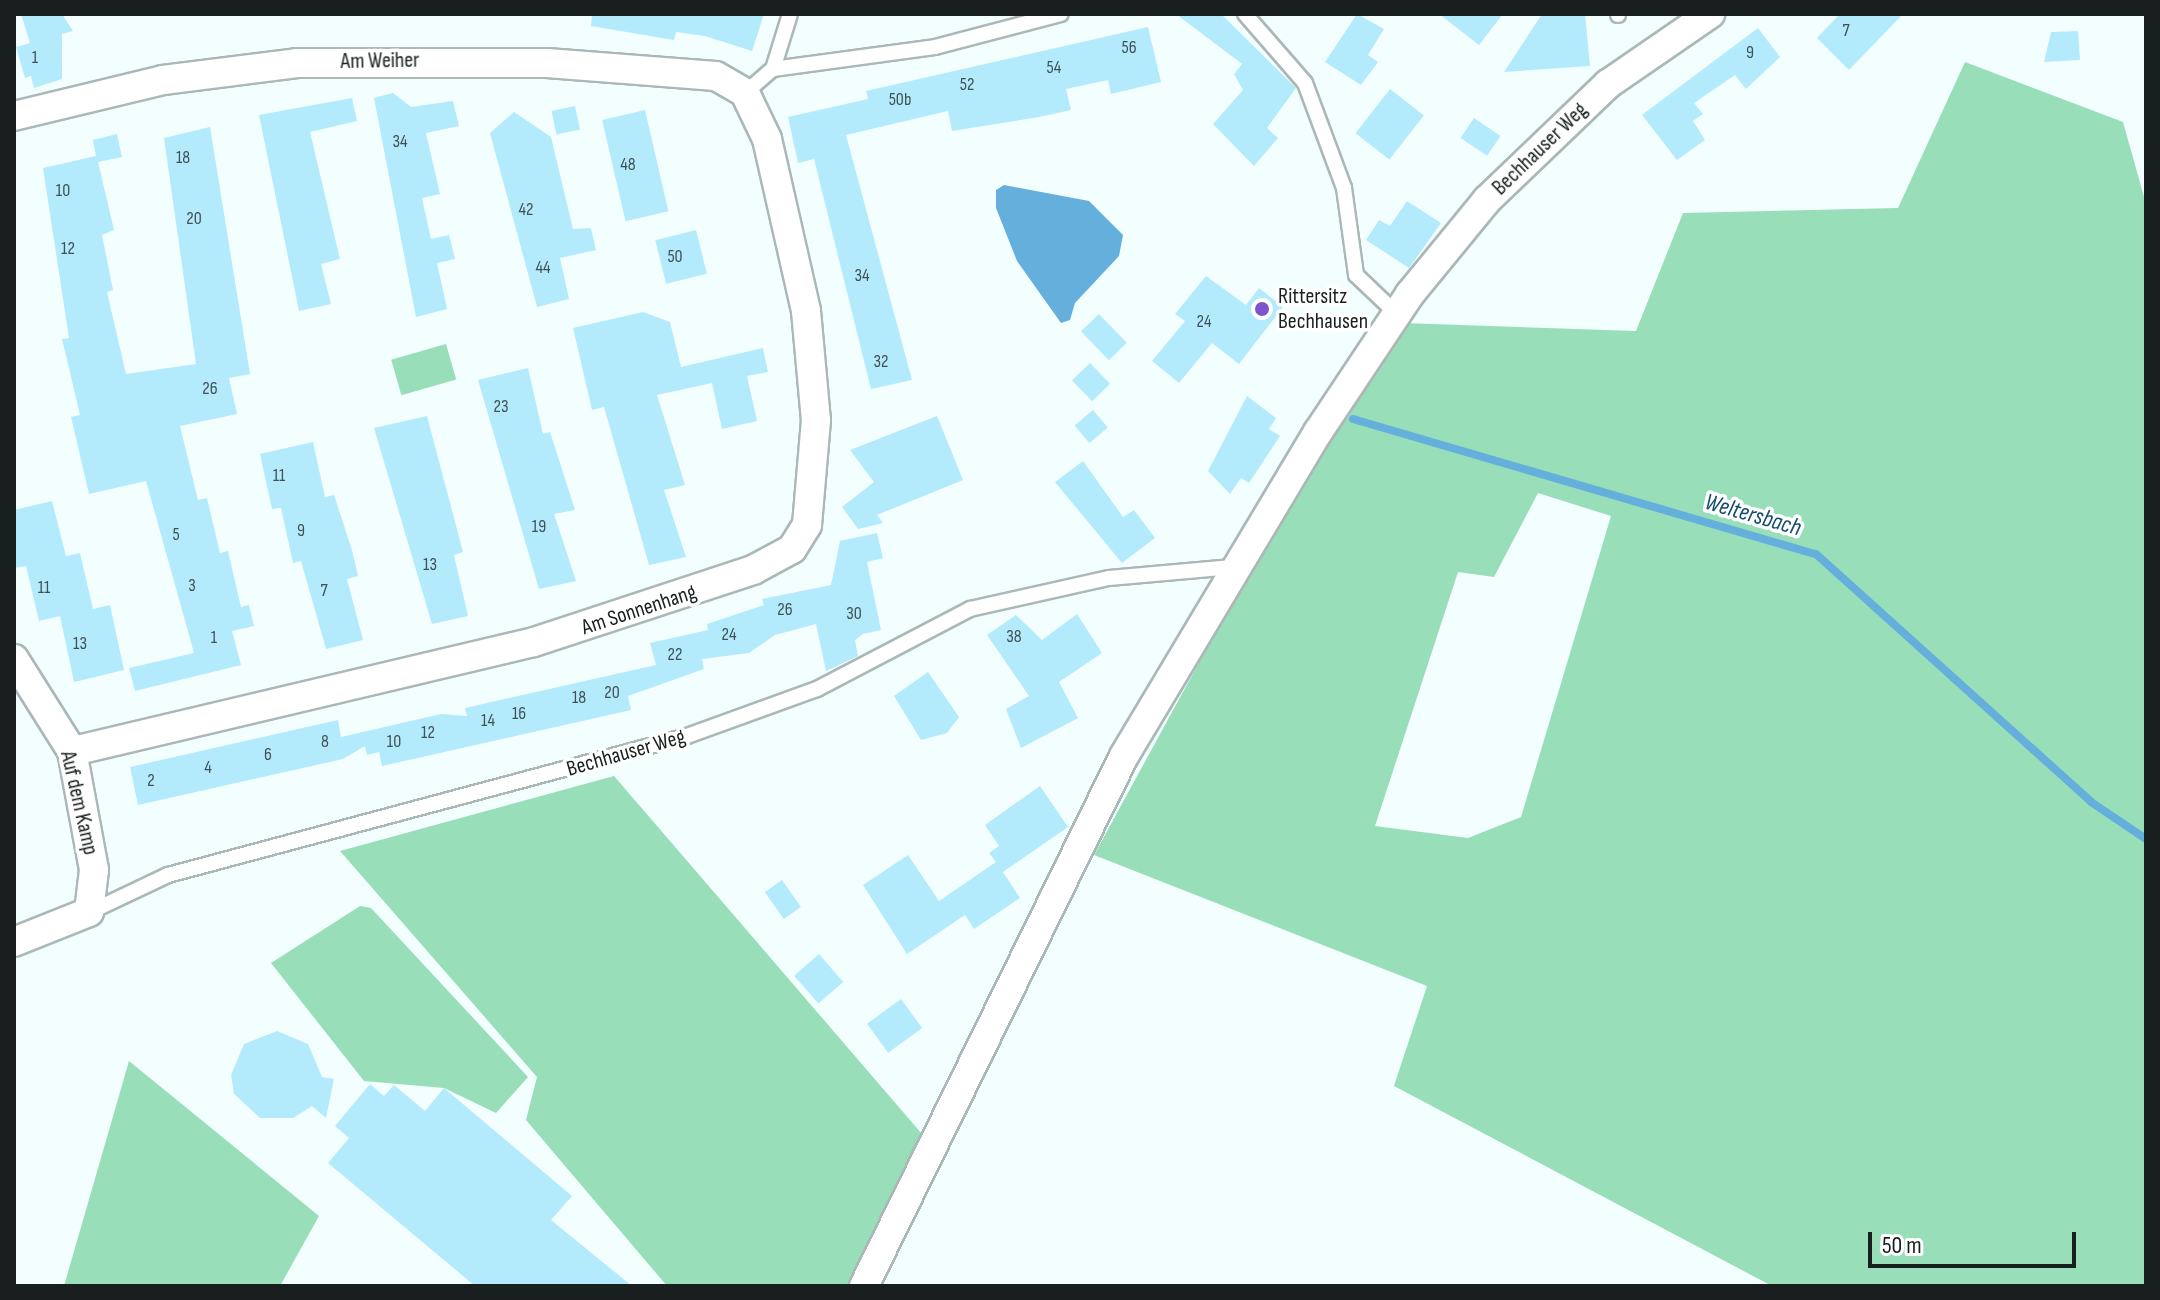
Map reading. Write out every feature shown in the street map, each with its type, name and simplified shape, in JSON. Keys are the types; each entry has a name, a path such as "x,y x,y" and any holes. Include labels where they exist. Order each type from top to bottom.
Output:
{"street":[{"name":"Bechhauser Weg","path":"864,1286 1124,756 1233,567 1398,315 1487,200 1608,84 1710,14"},
{"name":"Am Weiher","path":"14,116 163,80 353,61 676,68 716,76 745,93"},
{"name":"Am Sonnenhang","path":"72,751 641,613 792,549 816,484 816,420 806,311 767,139 745,93"},
{"name":"Auf dem Kamp","path":"14,659 72,751 94,870 89,912"},
{"name":"Bechhauser Weg","path":"14,942 89,912"}],"lane":[{"path":"745,93 773,69 790,14"},
{"path":"773,69 935,47 1061,14"},
{"path":"1245,14 1305,83 1344,188 1356,275 1398,315"},
{"name":"Bechhauser Weg","path":"89,912 168,875 687,736 817,689 970,609 1109,578 1233,567"}],"green space":[{"path":"1965,62 2123,122 2146,204 2146,1286 1772,1286 1394,1086 1427,986 1094,855 1243,582 1402,323 1636,331 1683,213 1898,208","holes":["1538,493 1611,516 1521,817 1468,838 1375,826 1458,572 1494,577"]},
{"path":"446,344 456,380 401,395 391,360"},
{"path":"614,776 928,1141 851,1286 667,1286 526,1120 537,1077 340,851"},
{"path":"360,906 371,908 528,1077 496,1113 444,1088 364,1081 271,963"},
{"path":"129,1061 319,1216 280,1286 64,1286"}],"water":[{"path":"1004,185 1089,201 1123,235 1119,256 1075,303 1070,320 1061,323 1017,261 996,208 996,190"}],"building":[{"path":"21,14 62,14 73,31 62,34 62,79 34,88 31,76 25,78 16,47 30,43"},
{"path":"592,14 764,14 752,51 705,36 676,32 674,40 591,26"},
{"path":"1176,14 1221,14 1296,88 1267,128 1278,138 1254,166 1213,124 1243,90 1234,74 1242,64"},
{"path":"1357,14 1384,29 1368,55 1378,62 1361,85 1325,62"},
{"path":"1439,14 1503,14 1479,45"},
{"path":"1542,14 1585,14 1590,66 1504,72"},
{"path":"1840,14 1903,14 1849,70 1817,38"},
{"path":"1148,27 1161,82 1111,94 1108,80 1066,89 1071,110 1039,117 952,131 948,111 846,135 912,380 871,389 814,159 798,163 788,117 868,99 866,91"},
{"path":"1758,28 1780,57 1746,89 1735,75 1694,103 1703,114 1693,121 1705,140 1677,160 1642,115"},
{"path":"2078,31 2080,60 2044,62 2051,32"},
{"path":"1390,89 1424,115 1389,160 1356,133"},
{"path":"393,93 411,107 453,101 459,126 426,133 440,194 422,198 431,239 449,235 455,259 437,263 447,309 416,317 374,98"},
{"path":"352,98 357,121 310,132 340,259 321,264 331,304 299,311 259,115"},
{"path":"575,106 580,129 557,134 552,111"},
{"path":"645,110 668,211 626,221 602,120"},
{"path":"514,112 551,137 573,229 591,228 596,250 560,258 569,299 537,307 490,133"},
{"path":"1474,118 1501,136 1487,156 1461,138"},
{"path":"210,127 250,374 229,378 237,414 180,426 198,500 207,498 220,553 228,551 241,607 249,605 254,626 232,631 241,665 135,691 129,668 194,653 146,481 89,494 71,417 80,415 62,339 69,338 43,168 96,156 93,140 117,134 122,157 98,162 114,230 102,235 113,290 107,292 126,374 196,364 164,138"},
{"path":"1407,201 1441,223 1409,268 1366,240 1379,220 1390,226"},
{"path":"696,230 707,274 666,284 655,240"},
{"path":"1206,276 1246,305 1259,288 1283,307 1239,364 1212,343 1179,383 1152,361 1185,321 1175,314"},
{"path":"643,312 670,322 681,367 763,348 768,372 747,376 757,421 722,429 712,383 657,395 685,485 664,490 686,557 649,565 604,407 592,410 573,328"},
{"path":"1099,314 1127,343 1109,360 1081,331"},
{"path":"1090,363 1110,384 1092,401 1072,380"},
{"path":"528,368 543,434 550,432 575,510 554,514 576,581 539,589 478,380"},
{"path":"1247,396 1276,418 1269,429 1280,436 1249,483 1241,478 1230,494 1208,471"},
{"path":"1093,410 1108,428 1089,443 1075,425"},
{"path":"427,416 463,552 454,555 468,616 432,624 374,428"},
{"path":"937,416 963,480 877,515 883,523 858,529 842,507 874,482 850,450"},
{"path":"313,442 325,497 334,495 352,550 358,576 347,579 363,640 326,649 301,561 293,563 281,508 272,509 260,454"},
{"path":"1083,461 1123,517 1134,510 1155,538 1122,563 1055,482"},
{"path":"52,501 66,556 80,553 93,609 110,605 124,670 74,682 60,616 39,621 26,566 14,568 14,510"},
{"path":"877,533 883,558 867,562 881,630 863,634 855,640 858,656 826,671 816,624 775,635 749,653 702,659 704,669 628,696 631,710 382,766 379,752 367,755 365,746 343,759 138,805 130,767 338,720 341,737 441,714 467,716 465,708 656,665 650,643 708,630 707,624 764,605 762,599 831,585 840,541"},
{"path":"1077,614 1102,653 1059,682 1078,718 1021,748 1006,709 1029,696 987,635 1016,615 1042,640"},
{"path":"928,672 959,717 947,733 921,740 894,696"},
{"path":"1040,786 1068,827 1003,872 1020,898 974,929 965,915 907,954 863,885 908,855 939,901 996,862 989,853 999,846 985,825"},
{"path":"782,880 801,907 784,919 765,892"},
{"path":"819,954 843,982 818,1004 794,976"},
{"path":"901,999 922,1028 888,1053 867,1024"},
{"path":"277,1031 308,1044 322,1077 334,1079 326,1118 312,1106 293,1118 260,1118 234,1094 231,1075 244,1044"},
{"path":"370,1084 384,1096 394,1085 425,1111 444,1088 572,1196 551,1220 632,1286 475,1286 328,1163 349,1138 335,1126"}],"waterway":[{"name":"Weltersbach","path":"1353,419 1816,554 2091,802 2146,839"}],"place":[{"name":"Rittersitz Bechhausen","path":"1262,309"}]}
